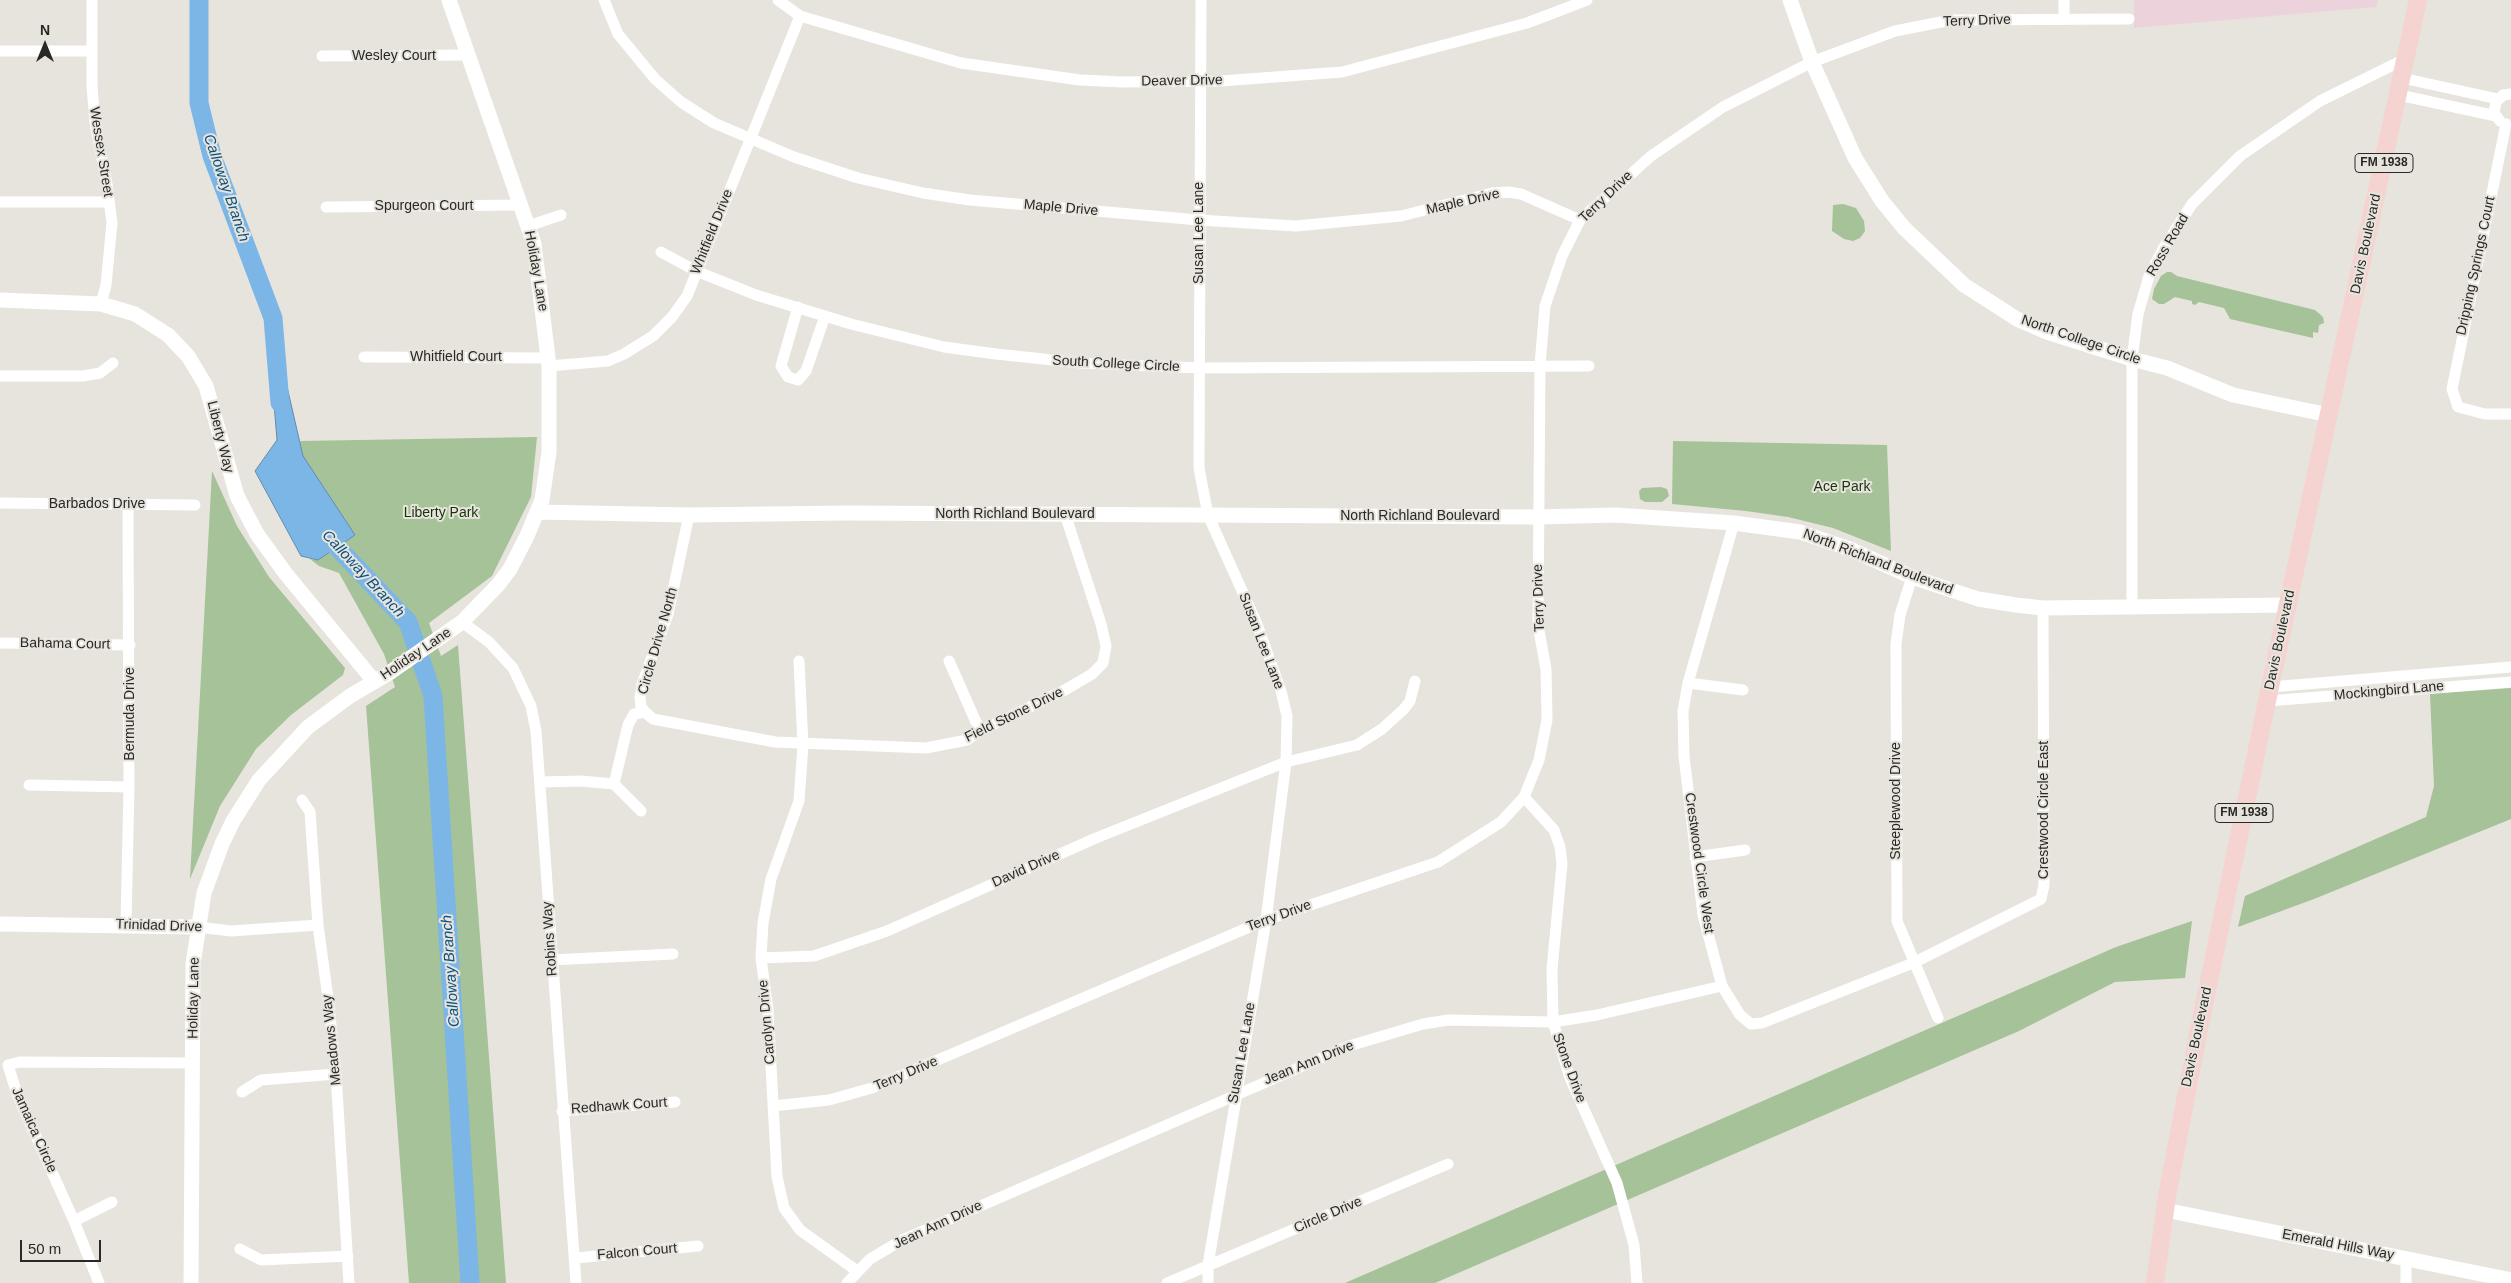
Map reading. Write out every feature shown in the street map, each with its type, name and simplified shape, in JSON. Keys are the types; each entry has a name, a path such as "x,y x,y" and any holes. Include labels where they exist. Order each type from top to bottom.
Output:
{"main road":[{"name":"Davis Boulevard","path":"2155,1283 2165,1210 2185,1099 2268,694 2407,58 2418,0"}],"street":[{"name":"Wessex Street","path":"92,0 95,123 112,223 106,285 101,304"},
{"name":"Holiday Lane","path":"191,1283 194,964 204,893 222,844 233,821 259,780 308,727 350,696 435,642 462,622 498,585 510,569 537,512 544,485 549,452 548,362 537,264 522,206 449,0"},
{"name":"Maple Drive","path":"604,0 618,34 655,79 681,102 706,118 794,157 858,178 923,193 970,200 1199,220 1296,226 1401,216 1492,193 1508,192 1521,194 1580,220"},
{"name":"Deaver Drive","path":"778,0 800,16 961,63 1080,80 1201,81 1342,72 1527,23 1587,0"},
{"name":"Susan Lee Lane","path":"1201,0 1199,468 1208,515 1257,624 1281,691 1287,716 1286,762 1266,920 1235,1094 1208,1265 1208,1283"},
{"name":"North College Circle","path":"1790,0 1812,62 1855,158 1882,201 1926,251 1964,285 2017,319 2047,332 2132,359 2168,368 2234,395 2329,415"},
{"path":"2064,0 2064,19"},
{"name":"Whitfield Drive","path":"548,362 608,362 653,336 672,317 687,296 800,16"},
{"name":"Terry Drive","path":"773,1106 829,1100 872,1088 1266,920 1438,862 1501,822 1524,797 1539,760 1547,720 1546,669 1538,626 1540,365 1545,306 1562,256 1580,220 1651,156 1692,128 1723,107 1812,62 1908,27 1951,20 2129,18"},
{"path":"0,51 92,51"},
{"name":"Wesley Court","path":"322,56 467,55"},
{"name":"Ross Road","path":"2132,607 2132,359 2138,314 2149,276 2164,247 2192,204 2240,156 2320,101 2407,58"},
{"path":"2400,87 2498,99 2511,94"},
{"path":"2400,87 2496,116 2509,124"},
{"path":"2496,116 2494,106 2498,99"},
{"name":"Dripping Springs Court","path":"2509,124 2452,389 2458,407 2485,414 2511,414"},
{"path":"0,202 109,202"},
{"name":"Spurgeon Court","path":"326,206 522,206"},
{"path":"528,226 561,215"},
{"name":"South College Circle","path":"661,252 696,271 756,295 798,306 851,324 944,347 996,354 1081,363 1200,368 1589,366"},
{"name":"Liberty Way","path":"0,300 101,304 135,314 168,335 188,356 206,386 237,496 257,534 286,574 374,681"},
{"path":"798,306 781,366 788,377 798,380 806,371 825,316"},
{"name":"Whitfield Court","path":"364,357 548,362"},
{"path":"0,376 83,376 100,373 112,363"},
{"name":"Barbados Drive","path":"0,503 195,505"},
{"name":"Bermuda Drive","path":"126,924 130,787 128,504"},
{"name":"North Richland Boulevard","path":"537,512 689,515 1065,514 1538,517 1615,515 1734,523 1800,532 1850,549 1912,577 1978,599 2043,608 2288,605"},
{"name":"Field Stone Drive","path":"645,712 653,719 775,742 804,745 926,748 967,740 980,731 1065,690 1092,674 1104,663 1106,646 1101,624 1065,514"},
{"name":"Circle Drive North","path":"614,784 628,725 634,714 645,712 641,707 640,698 642,684 668,614 689,515"},
{"name":"Crestwood Circle West","path":"1734,523 1688,683 1683,711 1684,756 1703,915 1722,986 1740,1014 1751,1024 1762,1023 1913,963"},
{"name":"Steeplewood Drive","path":"1912,577 1900,616 1896,644 1895,853 1897,921 1913,963 1938,1018"},
{"name":"Crestwood Circle East","path":"1913,963 2041,899 2044,885 2043,608"},
{"name":"Robins Way","path":"462,622 501,654 513,668 531,706 536,731 562,1111 576,1258 576,1283"},
{"name":"Bahama Court","path":"0,643 130,645"},
{"name":"Carolyn Drive","path":"799,660 804,745 799,801 771,879 763,923 762,958 768,1010 777,1177 784,1208 800,1230 857,1271"},
{"path":"949,661 980,731"},
{"name":"Mockingbird Lane","path":"2268,694 2511,668"},
{"name":"David Drive","path":"762,958 814,956 887,931 1096,838 1286,762 1357,745 1382,729 1404,709 1410,701 1415,681"},
{"name":"Mockingbird Lane","path":"2268,694 2511,682"},
{"path":"1688,683 1743,690"},
{"path":"540,782 581,781 614,784 640,811"},
{"path":"29,784 130,787"},
{"name":"Stone Drive","path":"1524,797 1554,830 1560,847 1562,864 1552,969 1553,1022 1570,1078 1617,1183 1634,1246 1637,1283"},
{"name":"Meadows Way","path":"302,800 310,812 318,925 336,1074 349,1283"},
{"path":"1696,857 1745,850"},
{"name":"Trinidad Drive","path":"0,924 126,924 198,927 231,931 318,925"},
{"path":"552,960 673,954"},
{"name":"Jean Ann Drive","path":"847,1283 870,1259 902,1240 1349,1046 1423,1024 1448,1020 1553,1022 1597,1015 1722,986"},
{"name":"Jamaica Circle","path":"99,1283 74,1221 17,1094 8,1065 19,1062 193,1063"},
{"path":"242,1092 261,1080 336,1074"},
{"name":"Redhawk Court","path":"562,1111 675,1102"},
{"name":"Circle Drive","path":"1166,1283 1448,1164"},
{"path":"74,1221 112,1202"},
{"name":"Emerald Hills Way","path":"2165,1210 2511,1280"},
{"name":"Falcon Court","path":"576,1258 698,1246"},
{"path":"240,1248 261,1260 348,1256"},
{"path":"2406,1259 2406,1283"}],"shaded area":[{"path":"2134,0 2378,0 2376,7 2134,28"}],"green space":[{"path":"1843,204 1856,208 1864,221 1865,231 1860,238 1853,241 1844,239 1832,231 1833,205"},
{"path":"2167,272 2315,310 2323,317 2324,323 2319,325 2318,333 2313,332 2313,338 2230,319 2224,308 2199,302 2195,305 2192,304 2192,301 2175,297 2164,304 2159,304 2152,299 2154,289 2161,276"},
{"name":"Liberty Park","path":"537,437 531,497 492,576 429,623 441,656 458,645 506,1283 409,1283 366,706 395,687 384,654 339,573 319,566 310,559 318,560 355,535 302,456 300,441"},
{"name":"Ace Park","path":"1673,441 1887,445 1891,551 1833,528 1788,517 1672,504"},
{"path":"212,471 237,526 269,577 345,668 343,675 291,715 256,749 220,806 190,879"},
{"path":"1661,487 1667,489 1669,496 1662,502 1645,502 1640,499 1639,491 1642,488"},
{"path":"2511,688 2511,819 2314,899 2238,927 2245,896 2426,817 2434,786 2430,694"},
{"path":"2192,921 2185,978 2115,982 2019,1031 1435,1283 1345,1283 2116,947"}],"water":[{"path":"285,378 303,456 355,535 318,560 301,556 255,471 277,440 272,379"}],"waterway":[{"name":"Calloway Branch","path":"199,0 199,103 212,156 273,318 280,403"},
{"name":"Calloway Branch","path":"321,530 408,622 433,696 470,1283"}]}
